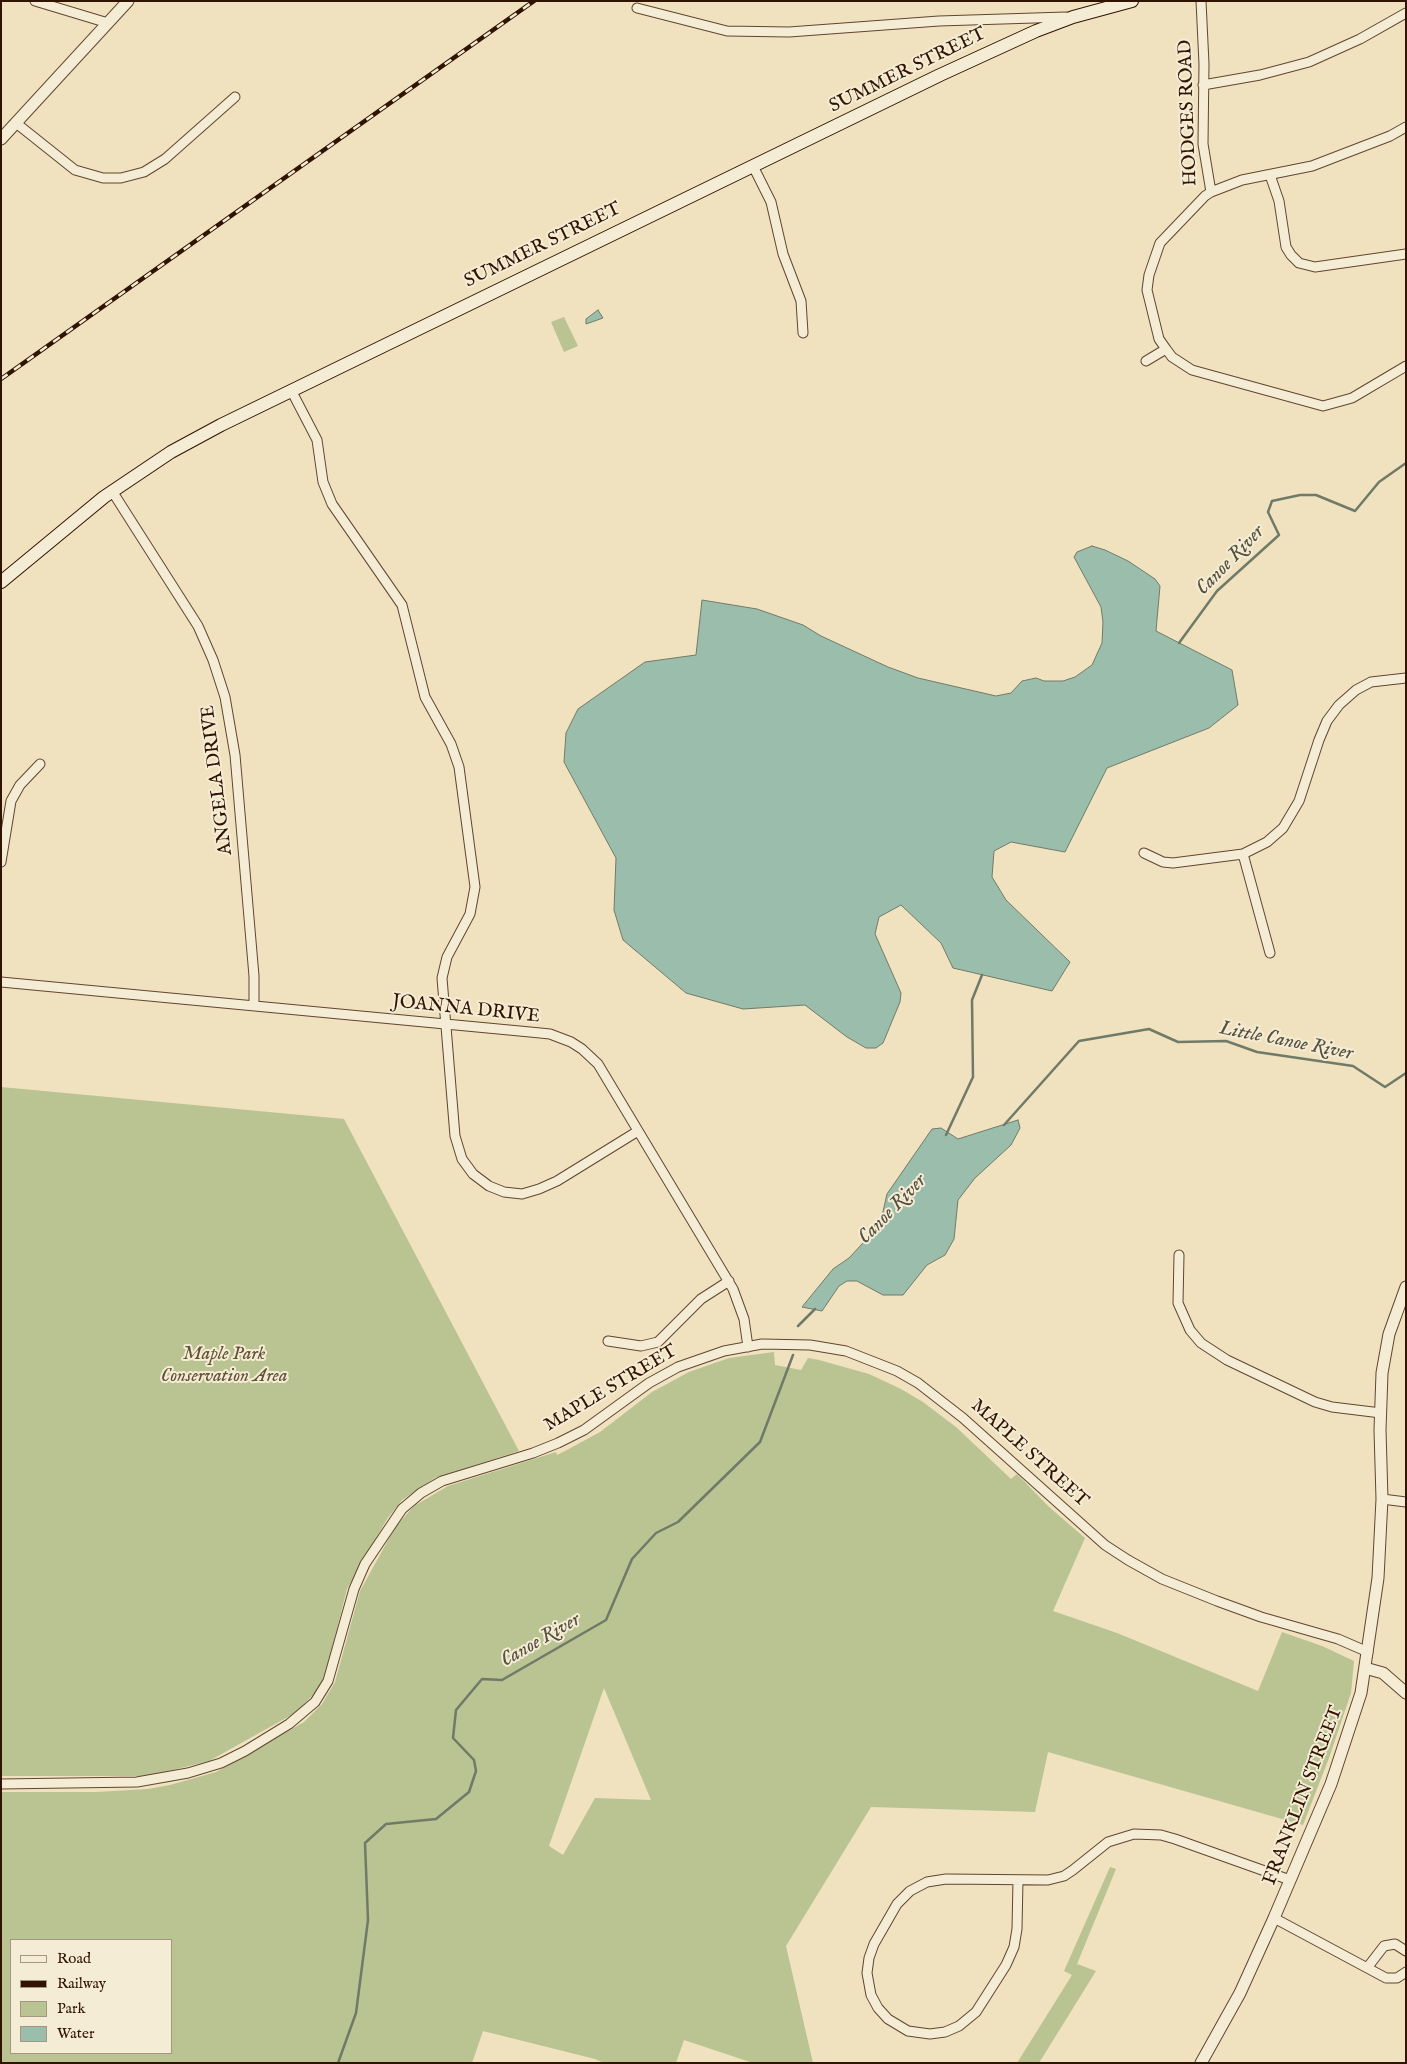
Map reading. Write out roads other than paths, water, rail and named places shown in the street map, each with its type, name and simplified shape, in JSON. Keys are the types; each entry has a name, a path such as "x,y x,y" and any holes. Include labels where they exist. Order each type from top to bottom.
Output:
{"main road":[{"name":"SUMMER STREET","path":"1,582 112,491 188,442 291,390 940,75 1036,31 1073,17 1132,1"}],"street":[{"path":"34,1 108,23"},
{"path":"1,139 128,1"},
{"name":"HODGES ROAD","path":"1166,350 1158,339 1147,290 1149,275 1160,243 1204,196 1211,192 1203,144 1204,44 1201,1"},
{"path":"637,8 727,31 789,32 939,21 1073,17"},
{"path":"1203,84 1260,75 1309,62 1360,39 1406,14"},
{"path":"16,123 75,170 103,178 121,178 144,172 165,159 235,97"},
{"path":"1211,192 1242,180 1312,166 1390,136 1406,127"},
{"path":"753,166 771,202 783,254 801,300 803,333"},
{"path":"1270,175 1279,201 1286,247 1300,263 1315,268 1406,254"},
{"path":"1146,361 1166,350 1172,357 1192,370 1323,406 1352,398 1406,366"},
{"path":"291,390 317,440 323,482 332,504 389,582 402,605 425,697 451,744 459,767 475,887 470,914 451,949 442,978 454,1128 459,1152 473,1174 489,1186 513,1194 532,1192 549,1185 638,1131"},
{"name":"ANGELA DRIVE","path":"112,491 198,626 213,660 225,697 235,754 254,976 254,1006"},
{"path":"1144,853 1169,863 1243,854 1276,836 1293,812 1303,791 1319,740 1327,721 1338,705 1350,694 1371,682 1406,678"},
{"path":"1,862 11,801 20,785 40,764"},
{"path":"1243,854 1270,953"},
{"name":"JOANNA DRIVE","path":"1,982 550,1034 572,1042 598,1064 729,1281 741,1304 748,1347"},
{"path":"1179,1255 1178,1303 1190,1330 1201,1343 1227,1360 1315,1402 1332,1407 1381,1413"},
{"path":"608,1341 641,1346 658,1342 701,1299 729,1281"},
{"name":"FRANKLIN STREET","path":"1201,2063 1240,1993 1274,1918 1340,1760 1361,1692 1378,1578 1382,1499 1381,1413 1385,1352 1394,1318 1406,1287"},
{"name":"MAPLE STREET","path":"1,1784 137,1782 188,1773 221,1763 245,1751 289,1724 311,1706 321,1694 333,1666 354,1589 385,1532 410,1501 442,1481 533,1453 571,1437 600,1420 649,1383 678,1367 703,1357 776,1343 828,1348 871,1359 898,1371 918,1383 963,1418 1105,1545 1128,1560 1162,1579 1217,1601 1261,1617 1338,1639 1368,1652"},
{"path":"1382,1499 1406,1502"},
{"path":"1366,1668 1383,1673 1406,1693"},
{"path":"1018,1880 1017,1929 1014,1947 1006,1965 976,2012 959,2026 945,2032 930,2034 908,2031 888,2019 878,2008 871,1995 867,1980 867,1965 874,1944 902,1899 920,1884 938,1879 1048,1880 1064,1876 1108,1842 1134,1834 1161,1835 1175,1839 1290,1880"},
{"path":"1274,1918 1390,1979 1400,1977 1406,1972"},
{"path":"1367,1968 1384,1946 1395,1944 1406,1951"}],"water":[{"path":"598,310 603,318 586,324 586,319"},
{"path":"1092,546 1128,561 1155,579 1160,586 1156,631 1232,670 1238,705 1209,728 1107,768 1065,852 1011,842 994,851 992,877 1006,900 1070,962 1052,991 953,968 941,943 901,905 879,917 875,934 901,993 900,1002 883,1043 876,1048 866,1048 847,1037 805,1005 743,1009 686,993 623,940 614,910 616,858 564,762 566,733 578,709 645,662 696,655 702,600 757,609 803,625 821,636 888,667 918,678 996,696 1011,693 1022,681 1036,678 1044,681 1063,681 1075,677 1092,665 1102,643 1103,622 1101,607 1074,557 1077,552"},
{"path":"1018,1120 1020,1128 1011,1145 975,1178 958,1200 954,1239 945,1255 927,1265 903,1295 883,1295 857,1281 847,1281 839,1286 822,1311 802,1307 833,1269 849,1258 876,1229 882,1216 887,1194 932,1129 941,1128 958,1139"}],"waterway":[{"name":"Canoe River","path":"1179,643 1217,591 1279,535 1268,512 1272,501 1300,495 1316,495 1355,511 1379,482 1406,463"},
{"name":"Canoe River","path":"946,1135 973,1077 972,1000 982,975"},
{"name":"Little Canoe River","path":"1004,1125 1079,1041 1149,1029 1178,1042 1226,1041 1257,1052 1353,1066 1385,1087 1406,1073"},
{"name":"Canoe River","path":"798,1326 815,1309"},
{"name":"Canoe River","path":"338,2063 356,2013 368,1920 365,1843 386,1824 436,1819 469,1792 476,1771 474,1760 453,1738 456,1710 482,1679 502,1680 606,1620 632,1559 656,1533 678,1522 760,1442 793,1355"}],"railway":[{"path":"1,379 534,1"}],"park label":[{"name":"Maple Park Conservation Area","path":"224,1366"}]}
